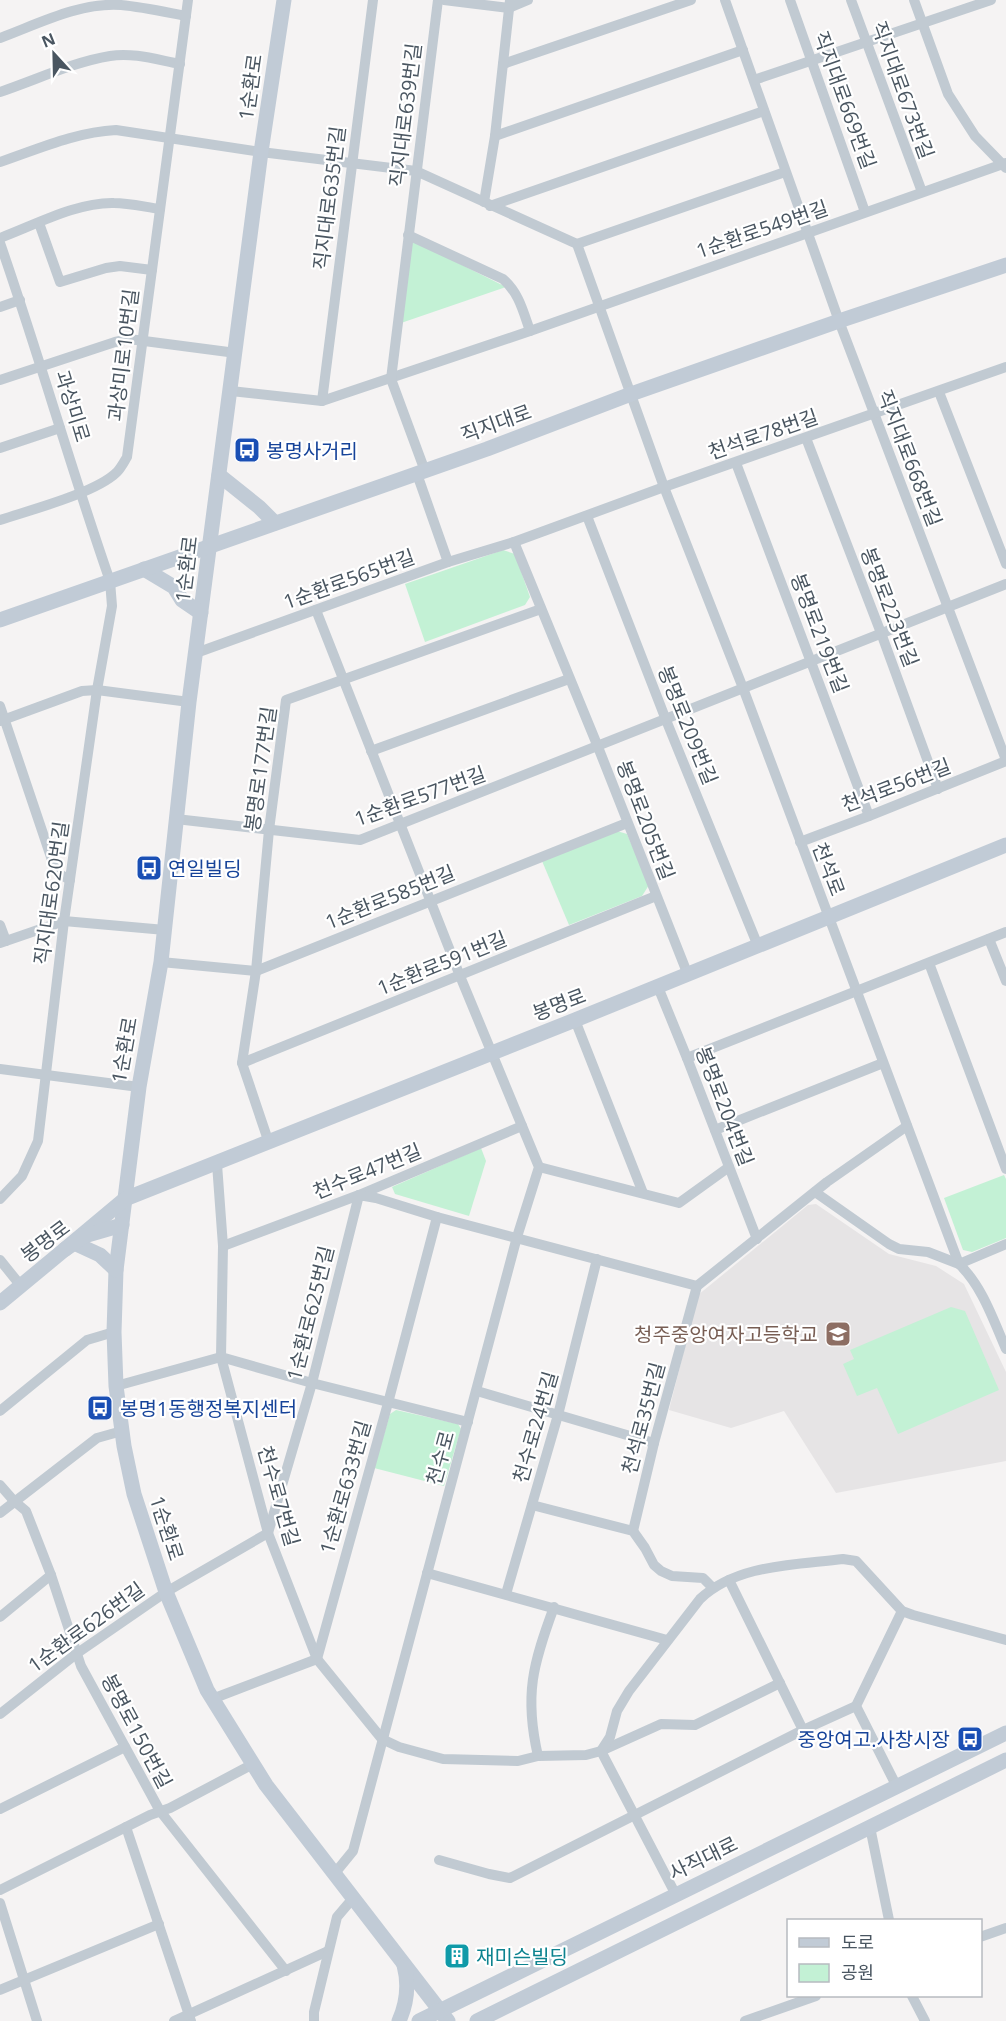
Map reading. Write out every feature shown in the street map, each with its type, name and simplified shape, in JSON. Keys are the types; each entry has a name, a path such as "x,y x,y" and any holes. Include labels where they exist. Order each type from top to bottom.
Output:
{"street":[{"name":"과상미로10번길","path":"0,520 104,482 118,471 127,457 188,0"},
{"name":"1순환로","path":"284,0 261,153 189,702 161,962 139,1088 116,1270 114,1332 116,1386 134,1494 166,1592 212,1699 266,1785 444,2016"},
{"name":"직지대로635번길","path":"322,401 373,0"},
{"name":"직지대로639번길","path":"438,0 391,378 448,562"},
{"path":"444,0 510,4 528,0"},
{"path":"503,64 691,0"},
{"name":"직지대로668번길","path":"725,0 839,321 1006,761"},
{"name":"직지대로669번길","path":"790,0 865,212"},
{"name":"직지대로673번길","path":"851,0 922,192"},
{"path":"914,0 948,94 975,136 1005,165"},
{"path":"754,80 991,0"},
{"path":"0,38 80,9 120,2 186,16"},
{"path":"487,204 510,4"},
{"path":"495,136 743,50"},
{"path":"1,88 112,56 140,57 180,64"},
{"path":"487,204 764,111"},
{"path":"0,162 95,131 116,130 261,153 416,171 577,244 785,172"},
{"name":"1순환로549번길","path":"231,391 322,401 1005,165"},
{"path":"0,238 81,207 98,203 116,202 160,209"},
{"name":"과상미로10번길","path":"39,223 60,282 120,266 152,270"},
{"path":"408,235 503,279 518,296 530,331"},
{"name":"과상미로","path":"0,243 110,581"},
{"name":"천석로","path":"577,244 664,487 959,1264 971,1275 1005,1343"},
{"name":"직지대로","path":"0,620 421,472 631,394 1006,265"},
{"path":"0,307 20,300"},
{"path":"0,380 115,342 143,340 236,353"},
{"name":"천석로78번길","path":"587,516 664,487 736,464 1005,369"},
{"path":"939,392 1006,564"},
{"path":"0,448 60,428"},
{"name":"봉명로223번길","path":"806,438 938,789"},
{"name":"봉명로219번길","path":"736,464 870,816"},
{"path":"219,476 259,507 275,523"},
{"name":"1순환로565번길","path":"196,653 448,562 587,516"},
{"name":"봉명로209번길","path":"587,516 666,720 758,946"},
{"name":"봉명로205번길","path":"514,542 688,975"},
{"path":"144,569 174,587 182,600 201,613"},
{"name":"직지대로620번길","path":"0,1199 22,1176 38,1141 64,921 112,606 110,581"},
{"name":"1순환로577번길","path":"176,819 360,840 1006,584"},
{"name":"봉명로177번길","path":"270,1143 242,1063 256,971 269,830 286,700 541,609"},
{"path":"316,610 538,1167 679,1203 729,1167"},
{"path":"371,751 569,679"},
{"path":"2,720 82,691 98,690 189,702"},
{"path":"0,706 2,720 56,872 70,880"},
{"name":"천석로56번길","path":"800,842 1006,761"},
{"name":"1순환로585번길","path":"161,962 256,971 627,823"},
{"name":"봉명로","path":"0,1303 125,1199 270,1143 1006,845"},
{"name":"1순환로591번길","path":"242,1063 656,896"},
{"path":"0,925 3,942 64,921 165,930"},
{"path":"687,1058 1006,932"},
{"path":"989,939 1006,981"},
{"path":"929,963 1006,1169"},
{"name":"봉명로204번길","path":"658,987 757,1239"},
{"path":"575,1020 643,1193"},
{"path":"715,1130 883,1063"},
{"path":"0,1069 139,1088"},
{"name":"천수로47번길","path":"223,1246 358,1195 522,1125"},
{"path":"358,1195 697,1286 815,1192 907,1126"},
{"name":"천수로7번길","path":"217,1164 223,1246 221,1358 268,1533 316,1659 382,1739"},
{"name":"천수로","path":"335,1873 353,1851 517,1237 538,1167"},
{"path":"815,1192 899,1249 928,1252 959,1264 1006,1244"},
{"name":"1순환로625번길","path":"268,1533 312,1383 358,1195"},
{"name":"1순환로633번길","path":"316,1659 388,1403 437,1216"},
{"name":"봉명로","path":"69,1246 84,1236 122,1225"},
{"path":"69,1246 104,1258 116,1270"},
{"name":"천수로24번길","path":"597,1259 558,1415 532,1505 633,1531"},
{"path":"0,1260 21,1286"},
{"name":"천석로35번길","path":"633,1531 654,1443 697,1286"},
{"path":"0,1411 87,1340 114,1332"},
{"path":"116,1386 221,1358 468,1422"},
{"path":"477,1391 654,1443"},
{"path":"0,1513 97,1438 122,1431"},
{"name":"봉명로150번길","path":"0,1485 26,1511 51,1575 76,1654 160,1811 285,1971"},
{"path":"506,1594 532,1505"},
{"path":"633,1531 654,1565 661,1571 672,1576 703,1578 712,1587"},
{"path":"166,1592 268,1533"},
{"path":"601,1751 610,1737 617,1711 629,1691 700,1599 712,1587 747,1572 843,1559 856,1561 902,1611 913,1616 1006,1640"},
{"path":"427,1574 554,1607 667,1640"},
{"path":"0,1617 51,1575"},
{"path":"729,1580 803,1730"},
{"name":"1순환로626번길","path":"0,1714 76,1654 166,1592"},
{"path":"538,1756 531,1726 533,1672 554,1607"},
{"path":"439,1860 510,1878 803,1730 856,1706 902,1611"},
{"path":"212,1699 316,1659"},
{"path":"382,1739 399,1747 443,1759 518,1761 538,1756 586,1755 601,1751 661,1724 695,1725 780,1683"},
{"path":"856,1706 897,1786"},
{"name":"사직대로","path":"419,2021 444,2016 676,1895 1006,1734"},
{"path":"0,1809 125,1747"},
{"path":"601,1751 676,1895"},
{"path":"477,2021 1006,1760"},
{"path":"0,1890 126,1827 170,1808 252,1764"},
{"path":"126,1827 190,2018"},
{"path":"870,1827 889,1919"},
{"path":"314,2021 314,2012 337,1917 354,1897"},
{"path":"0,1903 37,2021"},
{"path":"0,1990 159,1924"},
{"path":"982,1937 1006,1928"},
{"path":"174,2021 190,2018 328,1951"},
{"path":"399,2021 407,1986 402,1959"},
{"path":"745,2021 811,1997"},
{"path":"913,1997 925,2021"},
{"path":"497,2021 512,2003"}],"shaded area":[{"name":"청주중앙여자고등학교","path":"816,1204 889,1254 936,1266 964,1284 1006,1372 1006,1461 836,1493 784,1411 731,1428 669,1410 698,1295 808,1205"}],"green space":[{"path":"414,241 506,287 401,323 410,242"},
{"path":"503,550 515,554 530,597 525,605 425,642 405,584"},
{"path":"617,831 627,834 649,885 642,896 569,925 542,861"},
{"path":"481,1148 486,1161 469,1216 395,1194 392,1187"},
{"path":"1004,1175 1006,1179 1006,1238 972,1252 963,1250 944,1198"},
{"path":"951,1307 965,1311 999,1390 898,1434 877,1388 857,1396 843,1364 854,1359 850,1350"},
{"path":"396,1410 458,1424 461,1429 444,1486 374,1468 390,1414"}],"place":[{"name":"봉명사거리","path":"247,450"},
{"name":"연일빌딩","path":"149,868"},
{"name":"청주중앙여자고등학교","path":"838,1334"},
{"name":"봉명1동행정복지센터","path":"100,1408"},
{"name":"중앙여고.사창시장","path":"970,1739"},
{"name":"재미슨빌딩","path":"457,1956"}]}
